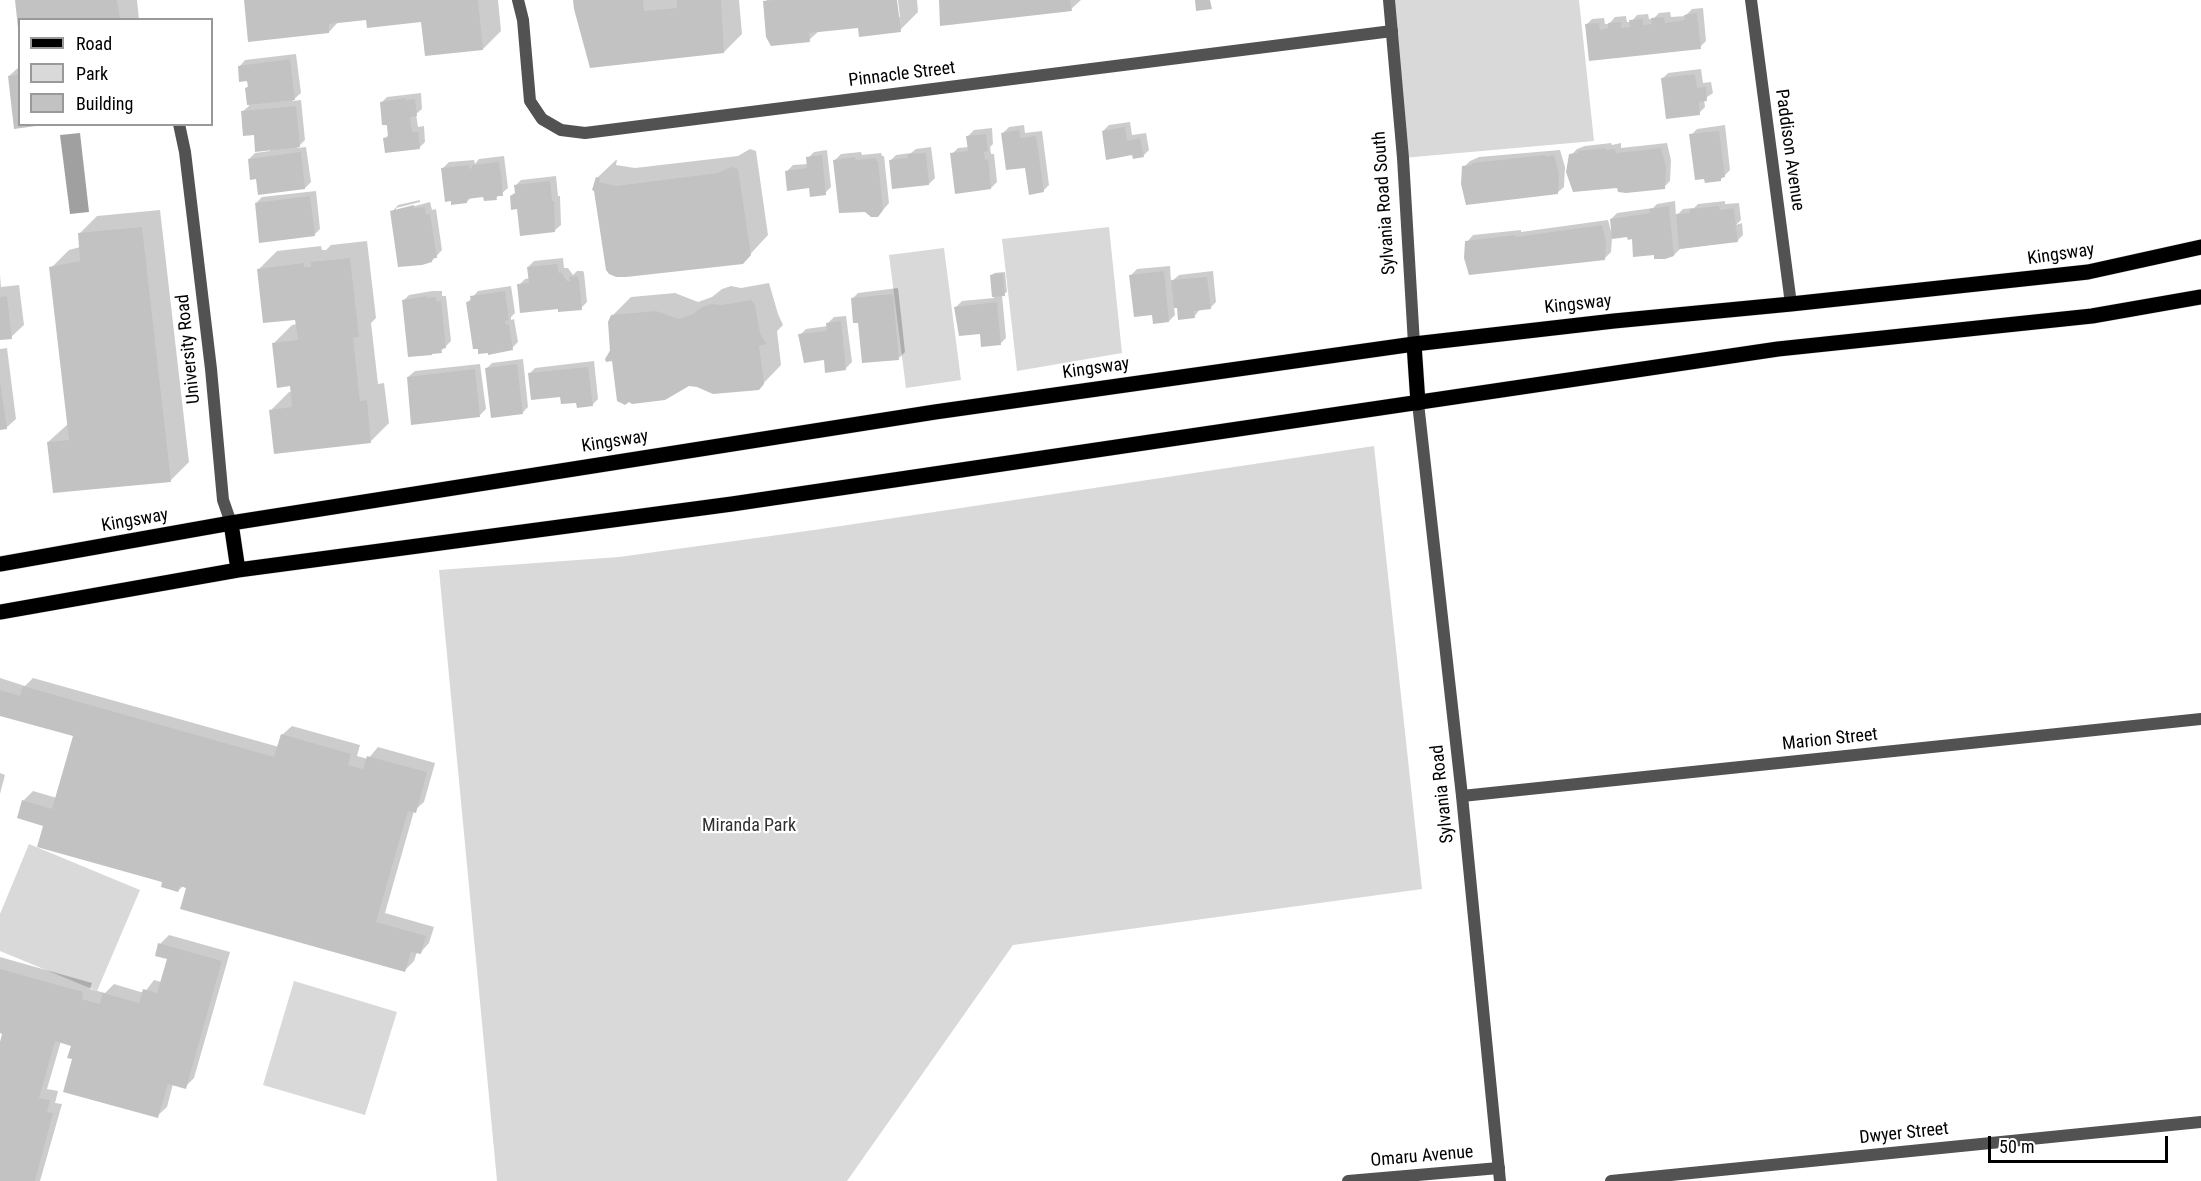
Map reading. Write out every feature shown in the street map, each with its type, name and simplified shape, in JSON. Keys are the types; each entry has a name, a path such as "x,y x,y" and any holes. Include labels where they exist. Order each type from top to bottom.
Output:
{"main road":[{"name":"Kingsway","path":"0,564 231,523 935,412 1414,344 2088,272 2201,247"},
{"path":"0,612 238,570 744,502 1778,349 2092,316 2201,297"},
{"name":"Sylvania Road South","path":"1414,344 1418,403"},
{"name":"University Road","path":"231,523 238,570"}],"street":[{"name":"Pinnacle Street","path":"518,0 523,20 530,101 542,119 561,130 585,134 1392,31"},
{"name":"Sylvania Road South","path":"1389,0 1403,158 1414,344"},
{"name":"Paddison Avenue","path":"1751,0 1791,304"},
{"name":"University Road","path":"179,126 188,175 211,369 223,500 231,523"},
{"name":"Sylvania Road","path":"1418,403 1462,796 1499,1175"},
{"name":"Marion Street","path":"1462,796 2201,719"},
{"name":"Dwyer Street","path":"1611,1181 2201,1122"},
{"name":"Omaru Avenue","path":"1348,1181 1499,1175"}],"green space":[{"path":"1389,0 1579,0 1594,141 1403,158"},
{"path":"1109,227 1122,353 1017,371 1002,239"},
{"path":"944,248 961,380 906,388 889,255"},
{"name":"Miranda Park","path":"1374,446 1422,889 1013,945 847,1181 497,1181 439,570 619,557"},
{"path":"29,844 140,890 97,991 0,951 0,914"},
{"path":"294,981 397,1012 365,1115 263,1085"}],"shaded area":[{"path":"80,133 89,212 70,214 60,135"}],"building":[{"path":"15,0 117,0 120,18 18,18 18,28"},
{"path":"244,0 478,0 483,50 425,56 421,22 367,28 366,20 329,24 329,33 248,42"},
{"path":"573,0 643,0 644,11 677,8 677,0 721,0 724,53 590,68"},
{"path":"897,0 901,32 859,37 858,28 809,33 810,42 771,46 766,37 763,1"},
{"path":"939,0 1070,0 1072,11 940,26"},
{"path":"1195,0 1210,0 1212,9 1196,11"},
{"path":"1697,13 1701,49 1589,61 1585,24 1599,23 1600,30 1608,28 1608,23 1621,22 1621,28 1630,27 1629,20 1643,19 1643,25 1652,24 1651,18 1664,17 1665,23 1685,20 1684,15"},
{"path":"290,59 295,100 247,105 245,88 248,87 247,81 239,82 238,66"},
{"path":"18,74 18,126 36,126 14,129 8,76"},
{"path":"1695,74 1697,88 1706,87 1707,101 1699,102 1700,115 1666,119 1661,78"},
{"path":"406,98 406,100 415,99 417,116 410,117 412,132 418,132 420,149 385,153 383,138 388,137 387,125 382,125 380,102"},
{"path":"296,106 300,147 255,152 254,135 243,136 241,111"},
{"path":"1125,127 1127,141 1140,138 1144,157 1133,159 1132,155 1106,160 1102,131"},
{"path":"1019,130 1020,138 1036,136 1044,192 1029,195 1025,168 1006,170 1001,133"},
{"path":"1719,131 1725,177 1721,178 1721,181 1705,183 1704,179 1695,180 1689,134"},
{"path":"986,134 988,151 984,152 985,160 988,159 991,189 955,194 950,153 968,151 966,136"},
{"path":"1605,148 1606,150 1615,149 1616,153 1661,148 1666,167 1665,189 1626,193 1618,192 1617,188 1573,192 1566,172 1569,154"},
{"path":"301,152 305,189 258,195 256,179 250,180 248,159"},
{"path":"926,153 929,185 892,189 889,160 908,158 908,154"},
{"path":"822,155 826,195 810,197 809,188 787,191 785,171 807,168 806,157"},
{"path":"1545,155 1545,157 1554,155 1559,173 1558,194 1466,205 1461,184 1462,166"},
{"path":"855,157 856,160 876,158 878,161 883,210 878,217 871,217 865,212 839,213 833,160"},
{"path":"499,162 503,196 496,196 497,200 484,201 483,197 467,199 467,203 451,205 451,201 445,202 441,168 469,165 469,169 472,165"},
{"path":"731,167 738,169 751,255 743,264 626,277 609,274 606,270 592,190 596,177 600,178 599,182 616,186 718,173"},
{"path":"550,181 552,201 554,201 555,232 520,236 517,209 511,210 510,196 515,193 514,185"},
{"path":"310,196 315,236 259,243 255,203"},
{"path":"414,205 414,208 425,207 426,215 430,214 437,258 432,258 432,262 422,265 398,267 390,211"},
{"path":"1669,206 1674,256 1665,259 1654,259 1654,255 1633,257 1632,239 1628,240 1627,237 1612,239 1610,219 1650,213 1649,209"},
{"path":"1719,206 1720,210 1734,208 1736,227 1734,229 1736,228 1738,242 1679,249 1676,214 1690,213 1690,209"},
{"path":"1602,225 1606,242 1605,260 1469,275 1464,258 1465,241 1515,235 1516,237"},
{"path":"142,227 171,482 53,493 47,442 69,440 49,267 80,261 78,233"},
{"path":"350,258 359,337 353,338 360,401 367,400 371,443 274,454 269,410 292,407 290,386 277,388 272,343 298,340 295,320 263,323 257,269 304,263 304,267 311,267 311,262"},
{"path":"557,264 559,273 562,273 567,281 570,281 569,277 577,276 582,310 558,312 558,309 520,313 517,284 529,283 527,267"},
{"path":"1164,271 1169,322 1153,324 1152,315 1134,317 1129,275"},
{"path":"1003,273 1005,296 992,297 990,275"},
{"path":"1207,277 1211,309 1194,311 1195,318 1178,320 1177,308 1174,308 1171,280"},
{"path":"505,291 509,320 505,321 506,325 509,324 513,350 488,355 488,353 478,354 478,349 473,349 466,302 471,301 470,296"},
{"path":"893,294 899,360 862,363 858,323 853,323 851,298"},
{"path":"7,296 12,339 0,340 0,297"},
{"path":"427,296 427,298 436,297 436,302 441,301 446,348 441,349 442,353 408,357 402,300"},
{"path":"751,300 755,305 760,333 766,344 759,346 764,384 759,390 713,394 689,386 665,400 632,404 629,402 625,405 617,401 612,361 606,362 605,359 610,351 608,322 611,315 656,311 679,319 712,304 722,305"},
{"path":"997,302 1001,345 981,347 980,334 959,336 954,307"},
{"path":"841,321 846,370 825,373 824,360 804,363 798,334 827,331 826,323"},
{"path":"517,364 523,414 491,418 485,368"},
{"path":"588,367 593,406 577,408 576,403 561,404 560,397 531,400 528,373"},
{"path":"475,369 480,417 411,425 407,377"},
{"path":"0,381 7,429 0,430"},
{"path":"23,686 274,757 281,734 351,754 348,765 363,769 367,756 427,772 416,813 408,811 376,922 426,936 421,954 411,952 405,972 180,909 186,888 180,886 178,892 161,887 162,882 37,847 43,826 17,818 22,800 52,809 73,736 0,716 0,690 20,696"},
{"path":"158,943 222,961 186,1089 168,1084 158,1118 63,1092 72,1059 67,1058 71,1046 55,1041 39,1098 50,1100 47,1112 53,1113 35,1181 0,1181 0,1042 2,1034 0,1033 0,969 83,992 82,999 100,1004 103,993 139,1003 143,989 157,993 167,959 155,956"}]}
